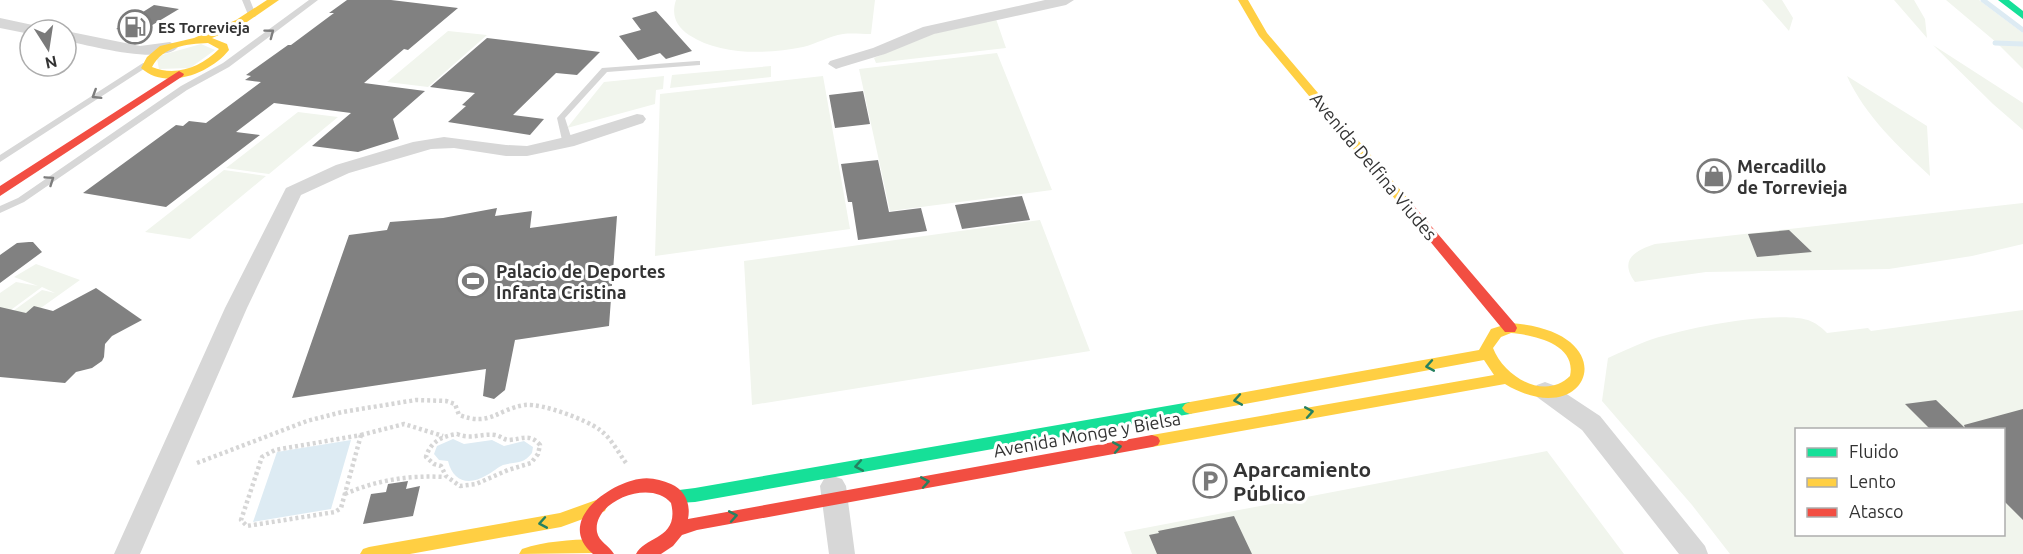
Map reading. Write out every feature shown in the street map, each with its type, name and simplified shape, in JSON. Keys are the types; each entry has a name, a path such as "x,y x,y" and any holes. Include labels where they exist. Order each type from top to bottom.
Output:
{"main road":[{"path":"170,47 198,40 252,15 274,0"},
{"path":"223,46 289,0"},
{"name":"Avenida Delfina Viudes","path":"1243,0 1263,34 1510,328"},
{"path":"2004,0 2023,16"},
{"path":"198,40 209,40 223,46"},
{"path":"0,192 178,74 214,62 224,50 223,46"},
{"path":"0,181 124,99 140,85 146,62 160,75 178,74"},
{"path":"1510,328 1536,330 1561,342 1576,360 1579,368 1574,381 1563,389 1545,391 1524,387 1505,378 1490,362 1486,348 1491,337 1510,328"},
{"name":"Avenida Monge y Bielsa","path":"676,496 694,495 1455,362 1487,354"},
{"name":"Avenida Monge y Bielsa","path":"676,530 697,523 1505,378"},
{"path":"369,554 561,520 599,506 615,492 645,483 663,487 676,496 682,512 676,530 660,550 645,554"},
{"path":"528,554 558,548 599,550 589,526 599,506"}],"street":[{"path":"836,64 874,54 907,34 1066,0"},
{"path":"0,23 18,26"},
{"path":"78,40 146,62 170,47"},
{"path":"127,554 236,308 293,192 316,178 429,143 458,143 520,151 567,140 637,118"},
{"path":"1574,381 1591,423 1695,554"},
{"path":"1545,391 1591,423"},
{"path":"830,471 842,554"}],"lane":[{"path":"246,0 252,15"},
{"path":"0,210 21,200 184,88 225,65 314,0"},
{"path":"0,159 146,62"},
{"path":"567,140 561,118 605,70 697,63"}],"path":[{"path":"197,463 307,421 342,412 416,400 446,401 454,404 459,415 468,419 494,418 527,404 574,417 600,431 630,469"},
{"path":"361,435 341,507 335,512 247,526 241,520 262,457 274,450 361,435 404,424 443,436 457,434 469,438 487,434 507,440 527,436 535,439 540,445 539,453 525,467 504,471 476,485 462,486 451,483 444,477 441,466 434,464 426,457 430,446 443,436"},
{"path":"345,494 368,484 391,478 444,477"}],"shaded area":[{"path":"676,0 875,0 871,34 843,34 803,47 744,52 715,47 689,35 681,28 674,15"},
{"path":"1762,0 1782,0 1793,18 1789,31"},
{"path":"1894,0 1914,0 1925,19 1927,38"},
{"path":"1946,0 1979,0 2023,33 2023,69 1997,43"},
{"path":"996,19 1006,48 876,63 874,58 928,35"},
{"path":"448,31 487,35 428,87 387,82"},
{"path":"201,44 215,50 190,68 159,69 157,59 162,55"},
{"path":"1933,45 2023,103 2023,130 1993,104"},
{"path":"997,53 1052,190 890,211 859,69"},
{"path":"771,66 771,77 670,88 672,75"},
{"path":"664,76 663,89 656,90 655,104 567,128 604,82"},
{"path":"823,76 850,229 655,256 660,94"},
{"path":"1847,76 1927,126 1930,176 1873,118 1854,91"},
{"path":"298,112 338,117 269,174 226,168"},
{"path":"224,170 266,176 190,239 145,232"},
{"path":"2023,203 2023,244 1972,256 1889,269 1706,272 1635,282 1628,268 1631,257 1635,253 1655,244"},
{"path":"1040,220 1090,351 752,405 744,261"},
{"path":"36,264 80,280 31,315 13,311 42,290 55,293 42,287 0,318 0,293 16,282 38,286 14,277"},
{"path":"2023,310 2023,554 1730,554 1692,505 1602,401 1608,358 1662,336 1704,326 1774,317 1808,320 1827,333 1868,328 1871,331"},
{"path":"453,439 464,444 492,440 504,446 524,441 533,447 532,453 526,459 503,465 489,474 468,481 458,478 450,468 448,461 439,460 434,454 437,446"},
{"path":"351,440 331,509 253,522 277,452"},
{"path":"1547,451 1624,554 1132,554 1124,532"}],"building":[{"path":"347,0 391,0 458,8 364,83 425,91 393,119 399,139 358,152 312,146 351,113 274,103 236,132 260,135 166,207 83,193 176,125 183,126 189,121 206,123 261,82 245,80 251,76 246,75 291,45 334,13 329,13"},
{"path":"154,5 179,9 139,33 116,29"},
{"path":"656,11 692,51 666,59 660,53 638,60 619,36 641,30 632,18"},
{"path":"487,38 600,52 577,75 556,73 513,115 544,119 530,135 448,122 466,106 462,105 475,93 430,87"},
{"path":"863,91 870,124 835,128 829,95"},
{"path":"878,160 889,212 921,208 927,231 858,240 852,202 848,202 841,164"},
{"path":"1022,196 1030,220 962,229 955,205"},
{"name":"Palacio de Deportes Infanta Cristina","path":"497,208 495,216 532,211 530,228 617,216 609,326 515,340 505,390 494,399 483,396 486,369 292,398 349,235 387,230 390,222 443,218"},
{"path":"1789,230 1812,252 1757,257 1748,234"},
{"path":"33,242 42,252 0,283 0,255 17,243"},
{"path":"96,288 142,320 112,336 105,344 102,361 92,368 76,372 65,383 0,377 0,307 26,313 34,306 53,311"},
{"path":"1936,400 1965,428 1929,428 1905,404"},
{"path":"2023,409 2023,520 2005,502 2005,428 1965,428 1964,425"},
{"path":"408,481 406,489 420,486 413,516 363,524 371,494 386,492 388,484"},
{"path":"1234,516 1252,554 1157,554 1149,535 1159,533 1158,531"}],"waterway":[{"path":"1983,0 2023,30"},
{"path":"1995,43 2023,44"}],"traffic: fast":[{"path":"2003,0 2023,16"},
{"path":"677,496 695,495 1190,408"}],"traffic: slow":[{"path":"198,40 240,22 274,0"},
{"path":"1243,0 1263,34 1404,202"},
{"path":"209,40 223,46 224,50 208,64 198,69 166,74 146,68 156,53 164,48 191,41 209,40"},
{"path":"1510,328 1540,332 1566,346 1578,364 1578,374 1575,380 1558,392 1548,393 1516,384 1507,378 1495,367 1486,348 1496,333 1510,328"},
{"path":"1190,408 1487,354"},
{"path":"1152,441 1505,378"},
{"path":"369,554 561,520 599,506"},
{"path":"528,554 558,548 594,546"}],"traffic: jam":[{"path":"0,192 179,74"},
{"path":"1404,202 1510,328"},
{"path":"676,530 697,523 1152,441"},
{"path":"605,554 591,541 588,529 592,517 600,505 612,496 641,485 656,486 670,491 676,496 681,507 681,515 675,531 662,545 645,554"}],"place":[{"name":"ES Torrevieja","path":"135,27"},
{"name":"Mercadillo de Torrevieja","path":"1714,176"},
{"name":"Palacio de Deportes Infanta Cristina","path":"473,281"},
{"name":"Aparcamiento Público","path":"1210,481"}]}
